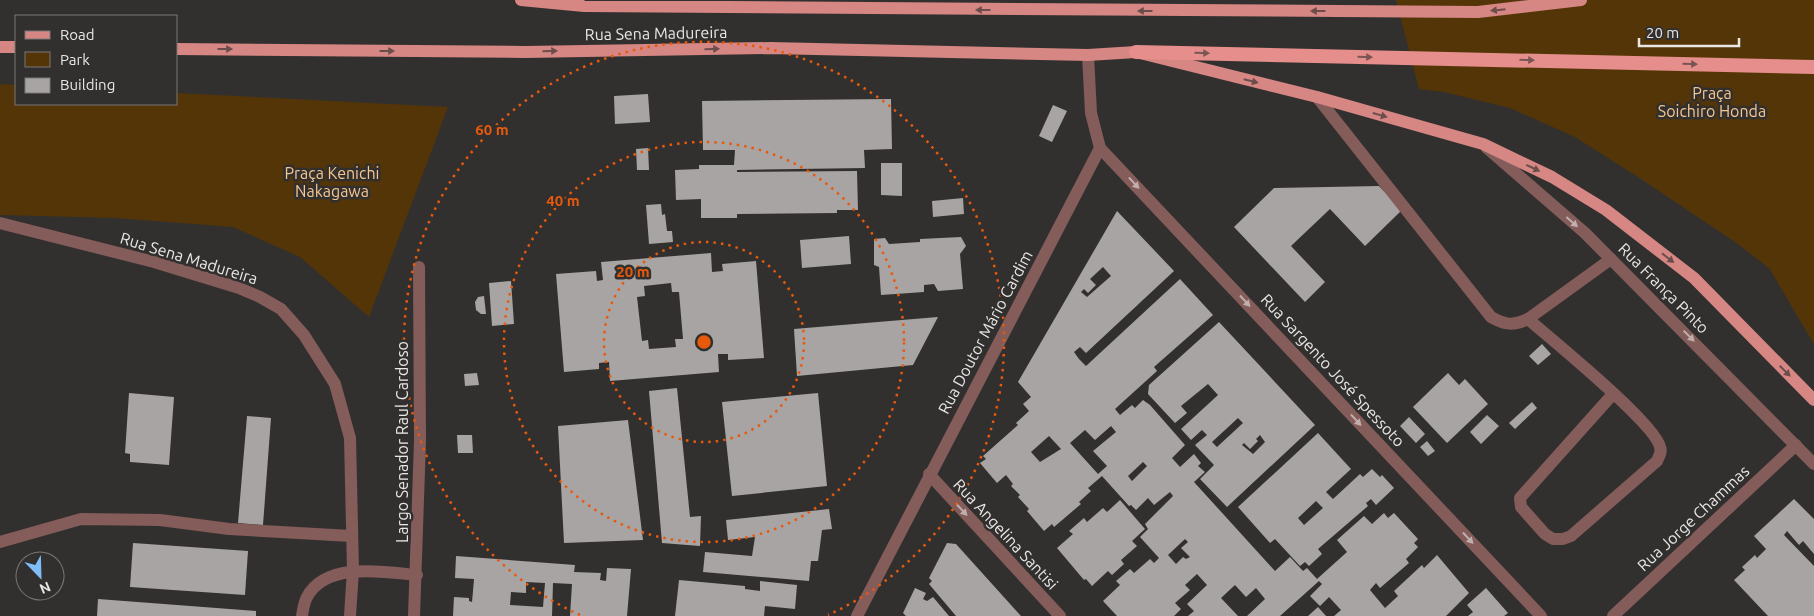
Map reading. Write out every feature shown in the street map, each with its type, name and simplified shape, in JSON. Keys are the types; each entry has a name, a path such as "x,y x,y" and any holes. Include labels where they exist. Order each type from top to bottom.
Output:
{"highway":[{"path":"1136,52 1814,67"}],"main road":[{"path":"521,0 584,6 1478,12 1581,0"},
{"path":"0,47 15,47"},
{"name":"Rua Sena Madureira","path":"178,49 534,52 770,48 1088,55 1136,52 1317,97 1483,144 1552,177 1606,210 1694,278 1814,400"}],"street":[{"path":"1088,55 1091,113 1100,148"},
{"path":"1317,97 1491,317 1502,324 1515,325 1528,319 1611,259"},
{"name":"Rua França Pinto","path":"1483,144 1611,259 1814,464"},
{"name":"Rua Doutor Mário Cardim","path":"857,616 929,474 1100,148"},
{"name":"Rua Sargento José Spessoto","path":"1100,148 1541,616"},
{"name":"Rua Sena Madureira","path":"0,223 154,262 239,288 260,297 280,309 304,335 335,384 350,438 353,570 350,616"},
{"name":"Largo Senador Raul Cardoso","path":"414,616 417,574 420,440 419,267"},
{"path":"1528,319 1613,394 1654,434 1661,454 1657,461 1571,536 1563,539 1553,538 1545,534 1521,507 1520,498 1613,394"},
{"name":"Rua Jorge Chammas","path":"1614,616 1796,445"},
{"name":"Rua Angelina Santisi","path":"929,474 1060,616"},
{"path":"0,542 81,519 160,520 229,529 351,536"},
{"path":"302,616 307,597 314,587 353,570 417,574"}],"green space":[{"name":"Praça Soichiro Honda","path":"1396,0 1814,0 1814,344 1769,268 1735,242 1638,177 1575,137 1510,108 1444,92 1419,89"},
{"name":"Praça Kenichi Nakagawa","path":"0,84 15,85 15,105 178,105 178,93 448,107 369,317 300,257 233,227 116,218 0,215"}],"building":[{"path":"648,94 650,122 615,124 614,96"},
{"path":"891,99 892,149 864,150 865,168 737,170 737,172 857,171 858,210 837,210 837,213 737,214 737,218 701,218 701,199 676,200 675,170 699,169 699,165 734,165 735,150 703,150 702,101"},
{"path":"1053,105 1067,111 1052,142 1039,136"},
{"path":"648,148 649,170 637,170 636,149"},
{"path":"881,163 902,163 902,196 881,195"},
{"path":"1379,186 1402,210 1365,246 1330,209 1291,246 1325,282 1305,302 1234,227 1274,188"},
{"path":"963,198 964,214 933,217 932,201"},
{"path":"661,204 662,215 665,214 667,231 672,231 673,242 649,244 646,205"},
{"path":"1117,211 1174,271 1086,353 1080,347 1074,352 1079,359 1086,366 1180,279 1213,315 1154,367 1157,371 1115,409 1120,415 1132,405 1135,408 1143,400 1150,405 1185,445 1172,458 1180,467 1194,454 1201,463 1198,466 1205,472 1194,482 1275,571 1290,557 1303,571 1307,568 1317,579 1347,552 1337,540 1364,516 1372,524 1384,513 1388,518 1394,513 1418,539 1414,543 1418,547 1406,559 1409,563 1380,588 1376,583 1370,590 1385,608 1398,596 1394,591 1422,565 1424,568 1437,555 1469,593 1446,616 1334,616 1341,610 1329,597 1320,606 1310,596 1322,584 1319,581 1280,616 1247,616 1265,599 1256,588 1246,597 1235,585 1221,598 1238,616 1188,616 1194,611 1187,604 1207,585 1197,574 1185,585 1190,590 1175,603 1181,609 1174,616 1117,616 1103,601 1120,585 1116,581 1130,569 1134,573 1150,559 1154,563 1159,558 1140,537 1148,529 1145,524 1173,496 1170,492 1154,505 1148,498 1136,510 1131,505 1129,506 1102,476 1088,488 1091,491 1079,502 1081,504 1054,527 1052,524 1044,531 1027,511 1029,509 1018,497 1020,495 1011,486 1013,484 1006,475 997,483 980,463 986,459 983,456 1018,425 1016,423 1029,411 1023,404 1031,397 1018,382","holes":["1103,267 1111,276 1087,297 1081,292 1084,289 1088,293 1096,285 1090,279","1111,426 1116,432 1093,451 1107,466 1098,474 1070,443 1085,430 1095,440","1049,436 1061,449 1040,462 1031,452","1143,462 1147,466 1132,481 1128,476","1185,539 1188,542 1181,548 1190,557 1186,559 1183,557 1176,564 1168,555"]},
{"path":"849,236 851,264 802,268 800,240"},
{"path":"961,237 966,246 960,254 963,289 938,291 934,284 924,285 924,292 881,295 879,267 874,265 874,239 885,238 889,244 920,242 920,239"},
{"path":"711,253 712,272 723,271 722,264 756,261 764,358 728,360 728,354 718,354 719,372 610,381 609,362 599,363 599,369 564,372 556,274 596,271 597,281 603,280 601,262","holes":["671,283 672,292 679,292 683,339 675,339 676,347 649,349 648,340 642,341 637,297 645,296 644,286"]},
{"path":"511,281 514,324 492,326 489,283"},
{"path":"484,296 486,314 481,314 476,310 475,302 478,297"},
{"path":"938,317 913,365 797,376 794,329"},
{"path":"1219,322 1315,425 1227,507 1200,479 1214,465 1195,445 1207,435 1202,430 1191,440 1181,429 1218,395 1208,384 1181,406 1187,413 1175,423 1148,394 1149,385","holes":["1238,418 1243,423 1217,447 1212,442","1260,435 1265,442 1253,454 1242,445 1244,443 1250,449 1258,441 1256,439"]},
{"path":"1542,344 1551,354 1538,365 1529,356"},
{"path":"477,373 479,385 465,386 464,374"},
{"path":"1448,373 1459,385 1465,379 1488,404 1447,443 1413,407"},
{"path":"677,388 690,517 701,516 700,546 662,543 649,391"},
{"path":"129,393 174,397 169,465 130,462 130,454 125,453"},
{"path":"818,393 827,486 732,496 722,402"},
{"path":"1532,402 1537,408 1515,429 1509,423"},
{"path":"1487,415 1499,426 1481,444 1470,432"},
{"path":"247,416 271,418 263,525 238,523"},
{"path":"1409,417 1425,434 1416,443 1400,426"},
{"path":"628,420 643,540 564,543 558,426"},
{"path":"1318,433 1351,469 1326,492 1333,499 1360,474 1363,477 1372,469 1380,477 1382,475 1394,488 1376,505 1371,499 1366,503 1368,506 1318,549 1322,554 1309,566 1305,562 1300,566 1275,539 1270,543 1238,507","holes":["1316,501 1323,508 1304,525 1298,518"]},
{"path":"457,435 472,435 473,453 458,453"},
{"path":"1427,441 1435,451 1428,456 1420,447"},
{"path":"1794,499 1814,519 1814,554 1803,541 1799,545 1787,531 1784,535 1814,566 1814,616 1768,616 1734,580 1745,570 1742,567 1755,555 1757,558 1766,549 1754,536"},
{"path":"1120,500 1145,529 1132,541 1137,546 1121,560 1124,564 1112,575 1108,571 1092,586 1086,579 1084,580 1057,548 1073,534 1069,531 1084,518 1087,522 1103,508 1107,512"},
{"path":"829,509 832,529 822,530 818,561 811,561 809,581 703,572 705,552 752,556 755,537 728,540 726,520"},
{"path":"133,543 248,551 245,595 130,587"},
{"path":"947,543 956,544 1021,616 956,616 929,584 932,581 929,578"},
{"path":"456,556 575,565 574,572 601,573 600,580 606,581 607,568 631,569 627,616 570,616 572,584 553,583 552,616 453,616 454,597 469,598 469,601 472,602 474,579 455,578","holes":["526,582 545,583 543,607 510,605 511,592 526,593"]},
{"path":"679,580 745,586 745,589 760,591 760,581 797,585 795,609 765,606 764,616 675,616"},
{"path":"915,588 926,593 923,599 927,601 933,597 949,616 906,616 903,613"},
{"path":"1486,588 1508,613 1504,616 1468,616 1473,612 1467,605"},
{"path":"98,599 256,611 256,616 97,616"},
{"path":"1318,607 1326,616 1308,616"}]}
